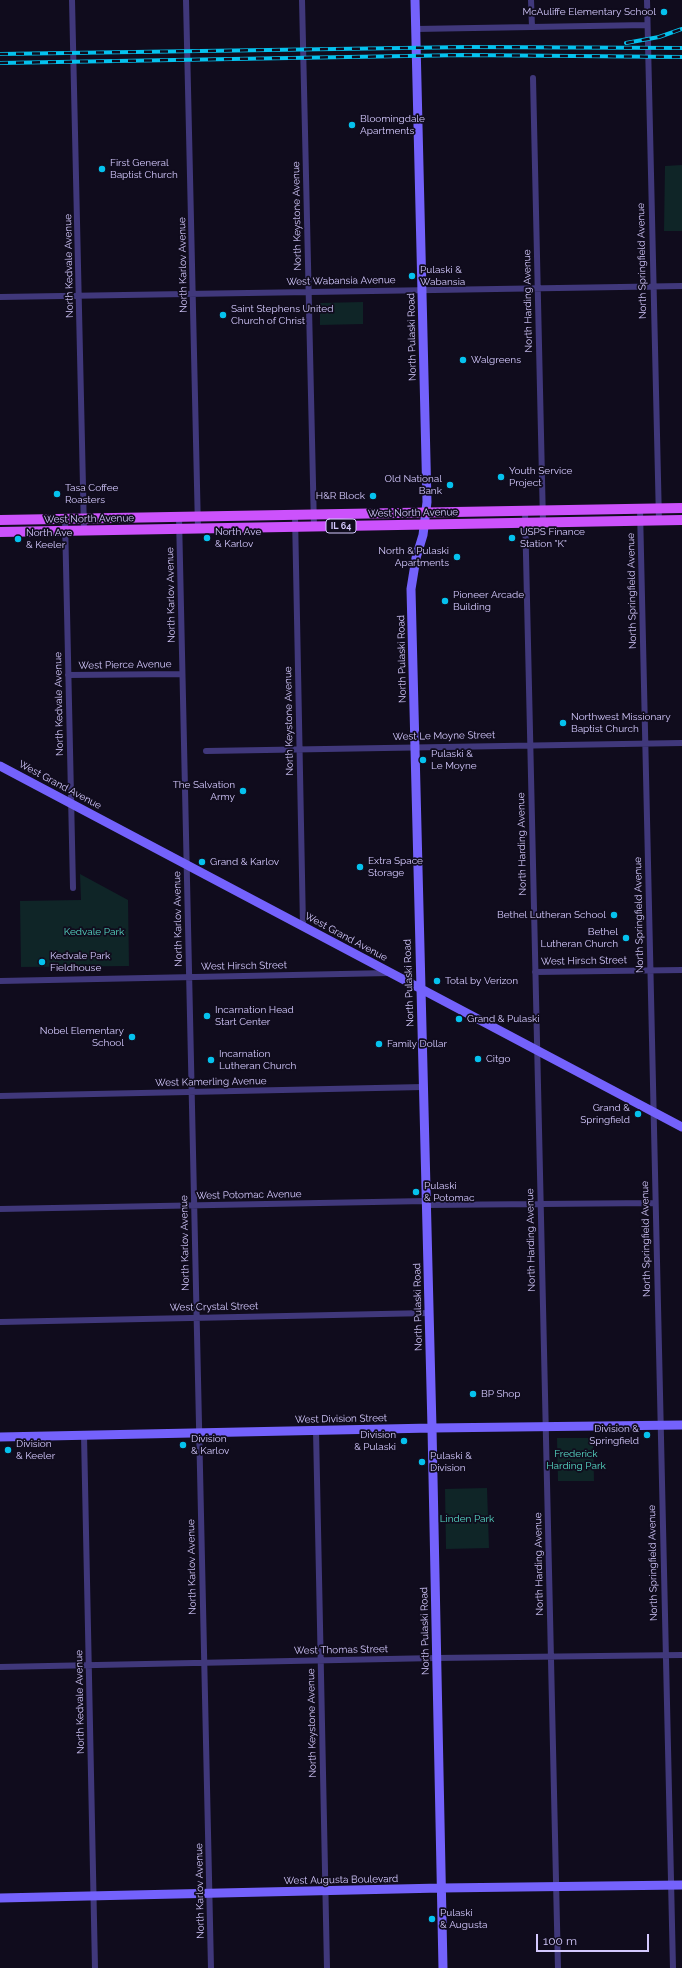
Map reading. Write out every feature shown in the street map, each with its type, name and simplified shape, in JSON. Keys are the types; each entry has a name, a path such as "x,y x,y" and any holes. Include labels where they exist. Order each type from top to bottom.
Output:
{"main road":[{"name":"North Pulaski Road","path":"415,0 427,486 426,513 411,589 432,1428 443,1968"},
{"name":"West North Avenue","path":"0,520 682,508"},
{"name":"West North Avenue","path":"0,532 682,520"},
{"name":"West Grand Avenue","path":"0,766 682,1127"},
{"name":"West Division Street","path":"0,1437 316,1430 682,1425"},
{"name":"West Augusta Boulevard","path":"0,1898 441,1888 682,1885"}],"street":[{"name":"North Kedvale Avenue","path":"72,0 84,531"},
{"name":"North Karlov Avenue","path":"186,0 194,294 198,529"},
{"name":"North Keystone Avenue","path":"302,0 314,527"},
{"path":"531,0 532,27"},
{"name":"North Springfield Avenue","path":"647,0 659,521"},
{"path":"416,29 647,25"},
{"name":"North Harding Avenue","path":"533,78 543,523"},
{"name":"West Wabansia Avenue","path":"0,297 682,286"},
{"name":"North Springfield Avenue","path":"640,509 673,1968"},
{"name":"North Harding Avenue","path":"524,511 558,1968"},
{"name":"North Keystone Avenue","path":"295,515 303,927"},
{"name":"North Karlov Avenue","path":"179,517 211,1968"},
{"name":"North Kedvale Avenue","path":"65,519 73,888"},
{"name":"West Pierce Avenue","path":"68,676 182,674"},
{"name":"West Le Moyne Street","path":"206,751 682,743"},
{"name":"West Hirsch Street","path":"535,972 682,970"},
{"name":"West Hirsch Street","path":"0,981 392,974"},
{"name":"West Kamerling Avenue","path":"0,1096 423,1087"},
{"name":"West Potomac Avenue","path":"0,1209 426,1203 655,1203"},
{"name":"West Crystal Street","path":"0,1322 429,1313"},
{"name":"North Keystone Avenue","path":"316,1430 328,1968"},
{"name":"North Kedvale Avenue","path":"84,1436 95,1968"},
{"name":"West Thomas Street","path":"0,1667 321,1660 682,1655"}],"green space":[{"path":"682,165 682,231 664,231 665,166"},
{"path":"363,302 363,324 320,325 320,303"},
{"name":"Kedvale Park","path":"80,874 128,900 129,966 21,967 20,901 81,900"},
{"name":"Frederick Harding Park","path":"557,1438 593,1438 594,1481 558,1481"},
{"name":"Linden Park","path":"487,1488 489,1548 446,1549 445,1489"}],"railway":[{"path":"626,43 659,37 682,29"},
{"path":"0,54 469,47 682,48"},
{"path":"0,63 464,55 682,57"}],"place":[{"name":"McAuliffe Elementary School","path":"664,12"},
{"name":"Bloomingdale Apartments","path":"352,125"},
{"name":"First General Baptist Church","path":"102,169"},
{"name":"Pulaski & Wabansia","path":"412,276"},
{"name":"Saint Stephens United Church of Christ","path":"223,315"},
{"name":"Walgreens","path":"463,360"},
{"name":"Youth Service Project","path":"501,477"},
{"name":"Old National Bank","path":"450,485"},
{"name":"Tasa Coffee Roasters","path":"57,494"},
{"name":"H&R Block","path":"373,496"},
{"name":"North Ave & Karlov","path":"207,538"},
{"name":"USPS Finance Station \"K\"","path":"512,538"},
{"name":"North Ave & Keeler","path":"18,539"},
{"name":"North & Pulaski Apartments","path":"457,557"},
{"name":"Pioneer Arcade Building","path":"445,601"},
{"name":"Northwest Missionary Baptist Church","path":"563,723"},
{"name":"Pulaski & Le Moyne","path":"423,760"},
{"name":"The Salvation Army","path":"243,791"},
{"name":"Grand & Karlov","path":"202,862"},
{"name":"Extra Space Storage","path":"360,867"},
{"name":"Bethel Lutheran School","path":"614,915"},
{"name":"Bethel Lutheran Church","path":"626,938"},
{"name":"Kedvale Park Fieldhouse","path":"42,962"},
{"name":"Total by Verizon","path":"437,981"},
{"name":"Incarnation Head Start Center","path":"207,1016"},
{"name":"Grand & Pulaski","path":"459,1019"},
{"name":"Nobel Elementary School","path":"132,1037"},
{"name":"Family Dollar","path":"379,1044"},
{"name":"Citgo","path":"478,1059"},
{"name":"Incarnation Lutheran Church","path":"211,1060"},
{"name":"Grand & Springfield","path":"638,1114"},
{"name":"Pulaski & Potomac","path":"416,1192"},
{"name":"BP Shop","path":"473,1394"},
{"name":"Division & Springfield","path":"647,1435"},
{"name":"Division & Pulaski","path":"404,1441"},
{"name":"Division & Karlov","path":"183,1445"},
{"name":"Division & Keeler","path":"8,1450"},
{"name":"Pulaski & Division","path":"422,1462"},
{"name":"Pulaski & Augusta","path":"432,1919"}]}
